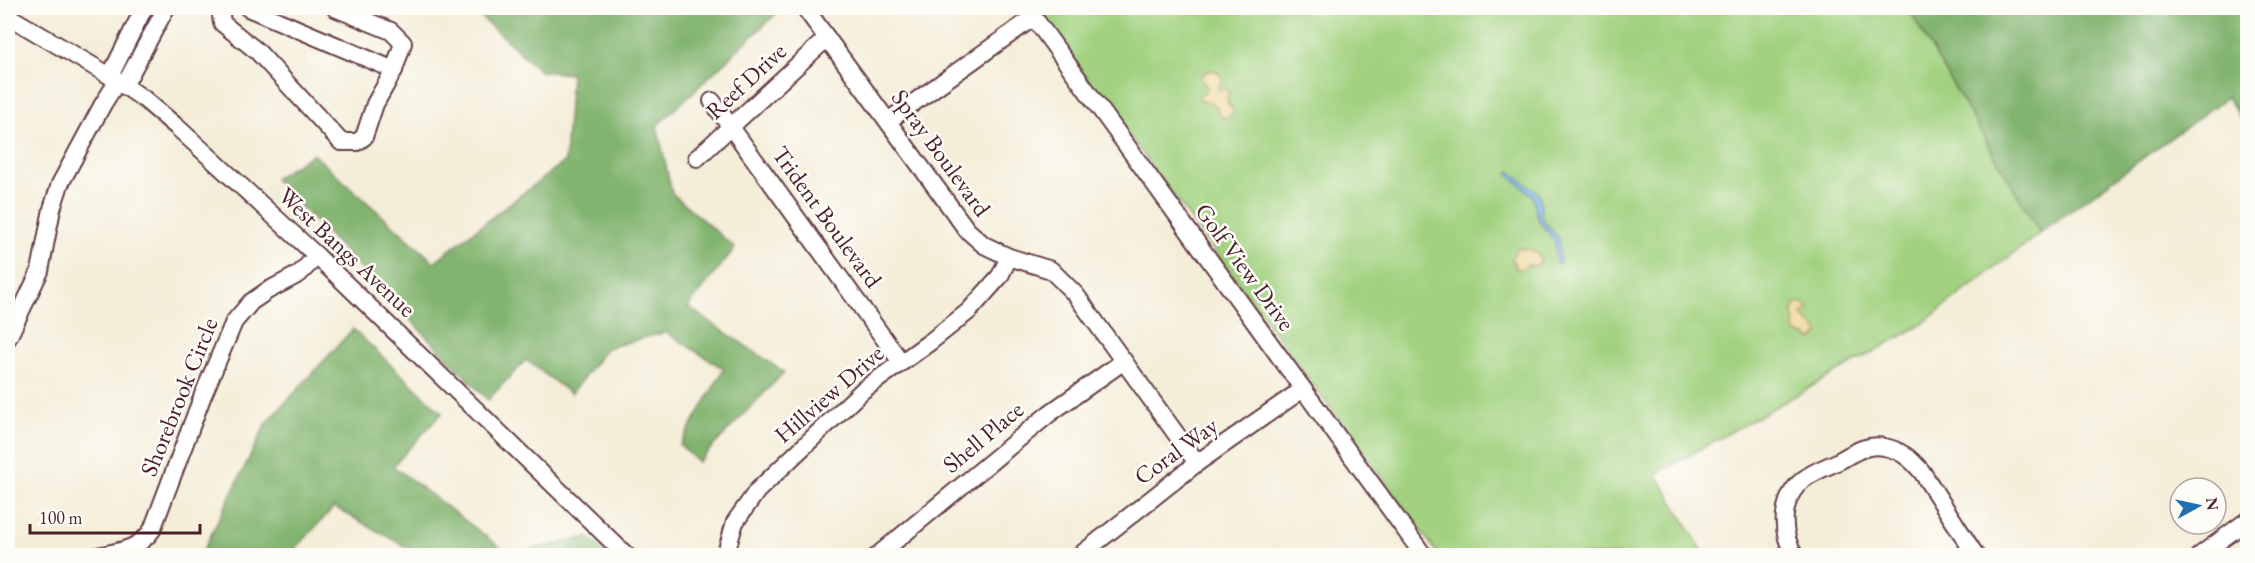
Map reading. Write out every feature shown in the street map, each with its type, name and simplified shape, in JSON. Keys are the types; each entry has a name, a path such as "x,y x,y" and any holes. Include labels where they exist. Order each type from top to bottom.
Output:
{"street":[{"path":"117,81 144,8"},
{"path":"8,338 40,272 52,209 60,184 103,104 166,8"},
{"path":"220,8 222,23 258,52 341,142 357,142 364,137 375,104 394,70 403,43 391,31 335,8"},
{"path":"248,8 394,70"},
{"name":"Spray Boulevard","path":"804,8 967,230 984,245 1009,257 1051,270 1076,294 1197,463"},
{"path":"888,121 1031,12"},
{"name":"Golf View Drive","path":"1031,12 1424,555"},
{"name":"West Bangs Avenue","path":"8,16 117,81 177,127 317,256 627,555"},
{"name":"Reef Drive","path":"697,158 827,38"},
{"name":"Trident Boulevard","path":"712,101 902,362"},
{"name":"Shorebrook Circle","path":"97,555 131,549 146,538 152,530 203,394 234,322 251,302 299,274 317,256"},
{"name":"Hillview Drive","path":"729,554 735,522 751,498 863,390 969,310 1000,276 1009,257"},
{"name":"Shell Place","path":"877,555 1050,412 1124,361"},
{"name":"Coral Way","path":"1079,555 1197,463 1303,389"},
{"path":"1795,555 1786,538 1784,521 1786,505 1793,490 1804,479 1866,446 1883,446 1899,451 1912,461 1922,472 1976,555"},
{"path":"2199,555 2247,520"}],"green space":[{"path":"471,8 782,8 657,126 672,193 735,248 688,307 784,372 698,462 680,445 724,369 666,332 607,348 571,394 526,360 488,400 274,179 313,154 434,262 565,161 571,74 540,71"},
{"path":"1035,8 1908,8 2040,233 1919,326 1656,474 1705,555 1439,555"},
{"path":"1908,8 2247,8 2247,127 2227,97 2040,233"},
{"path":"353,329 442,413 393,466 509,554 588,537 609,555 421,555 334,507 290,555 201,555 266,424"}],"sand":[{"path":"1213,70 1223,79 1218,87 1219,90 1224,88 1228,91 1227,102 1234,111 1229,117 1220,117 1216,105 1200,100 1199,96 1205,92 1207,87 1201,77 1204,73"},
{"path":"1516,249 1534,251 1541,263 1534,266 1528,264 1521,269 1516,269 1512,258"},
{"path":"1799,302 1808,307 1807,311 1802,314 1819,334 1812,340 1797,334 1794,329 1793,312 1795,305"}],"water":[{"path":"1510,171 1539,194 1542,219 1559,239 1560,263 1556,263 1555,242 1538,219 1533,196 1508,174"}]}
